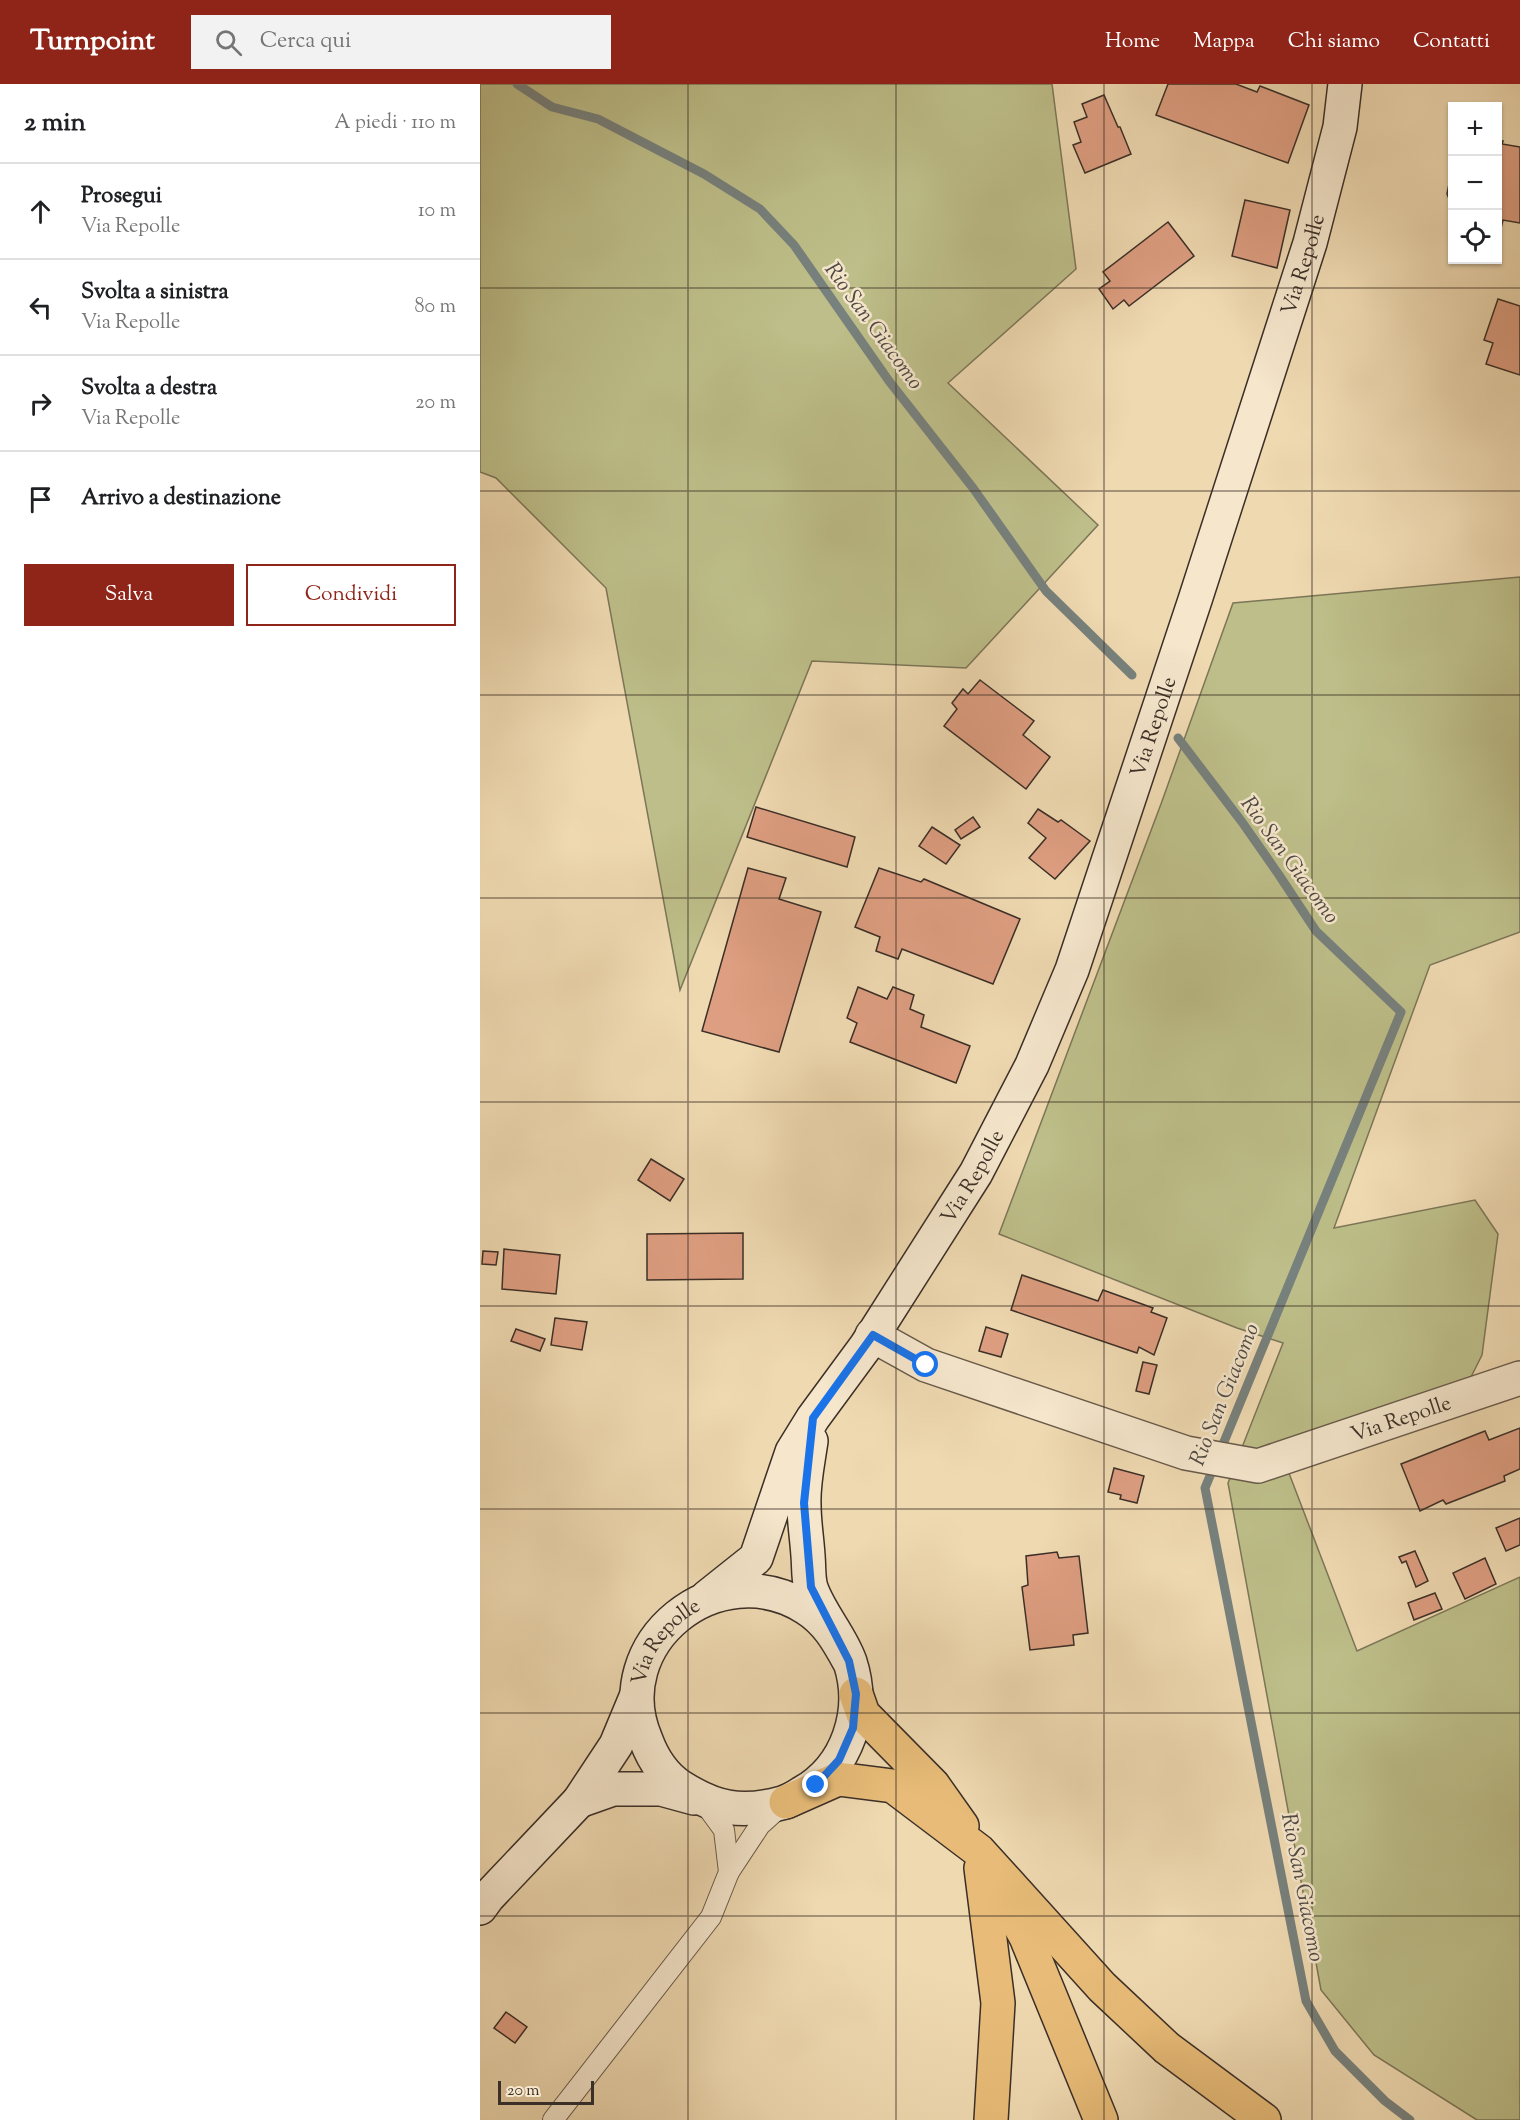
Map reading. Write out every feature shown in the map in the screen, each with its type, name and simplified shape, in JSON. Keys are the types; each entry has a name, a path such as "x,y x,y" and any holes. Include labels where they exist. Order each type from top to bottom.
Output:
{"highway":[{"path":"856,1694 863,1714 933,1785 979,1851 1026,1937 1101,2120"},
{"path":"786,1802 838,1779 893,1786 979,1851 1102,1987 1167,2048 1264,2120"},
{"path":"979,1851 998,2003 991,2120"}],"street":[{"name":"Via Repolle","path":"480,1908 579,1801 616,1744 636,1696 642,1665 657,1636 679,1613 707,1597 756,1558 792,1452 813,1418 873,1335 976,1173 1032,1065 1072,970 1310,243 1340,128 1345,84"},
{"name":"Via Repolle","path":"873,1335 937,1369 1186,1453 1258,1466 1520,1378"},
{"name":"Via Repolle","path":"579,1801 613,1789 661,1789 729,1808 758,1809 786,1802 816,1785 839,1760 853,1728 856,1694 849,1661 811,1587 804,1503 813,1418"},
{"name":"Via Repolle","path":"707,1597 741,1590 775,1594 796,1603 807,1608 832,1631 849,1661"},
{"name":"Via Repolle","path":"636,1696 640,1728 653,1758 674,1782 702,1800"}],"lane":[{"path":"702,1800 724,1830 729,1872"},
{"path":"553,2120 711,1917 729,1872 760,1825 786,1802"}],"green space":[{"path":"480,84 1052,84 1076,269 948,383 1098,525 966,668 812,661 680,990 606,588 496,478 480,472"},
{"path":"1520,577 1520,932 1430,965 1334,1228 1475,1200 1498,1234 1482,1355 1467,1385 1279,1447 1357,1651 1520,1577 1520,2120 1477,2120 1374,2055 1321,1990 1228,1483 1283,1343 1237,1328 999,1234 1161,804 1233,603"}],"building":[{"path":"1168,84 1236,84 1257,92 1260,86 1309,105 1288,163 1156,115"},
{"path":"1104,95 1131,154 1085,173 1073,145 1081,142 1074,122 1087,117 1082,104"},
{"path":"1502,144 1520,147 1520,223 1503,220 1502,224"},
{"path":"1245,200 1290,210 1277,268 1232,256"},
{"path":"1168,222 1194,256 1129,306 1124,300 1113,309 1099,289 1110,281 1103,272"},
{"path":"1498,299 1520,306 1520,375 1486,364 1493,343 1484,340"},
{"path":"980,680 1034,721 1023,735 1050,757 1026,789 944,726 957,709 952,703 963,689 968,694"},
{"path":"756,807 855,837 847,867 747,837"},
{"path":"1038,809 1058,822 1061,820 1090,841 1055,879 1029,858 1046,838 1028,823"},
{"path":"973,817 980,827 961,839 955,830"},
{"path":"932,827 960,845 946,864 919,846"},
{"path":"748,868 786,878 779,899 821,912 779,1052 702,1031"},
{"path":"879,868 921,882 924,879 1020,919 993,984 902,949 898,959 876,951 880,937 855,927"},
{"path":"858,987 887,999 893,987 914,995 910,1009 924,1015 921,1027 970,1046 956,1083 850,1042 857,1023 847,1018"},
{"path":"651,1159 684,1179 670,1201 638,1180"},
{"path":"743,1233 743,1279 647,1280 647,1234"},
{"path":"504,1249 560,1255 556,1294 502,1289"},
{"path":"483,1251 498,1252 496,1265 482,1264"},
{"path":"1022,1275 1098,1301 1103,1290 1153,1308 1151,1312 1167,1318 1154,1355 1139,1347 1137,1353 1011,1310"},
{"path":"555,1318 587,1322 582,1350 551,1345"},
{"path":"986,1327 1008,1334 1001,1357 979,1351"},
{"path":"516,1329 545,1339 540,1351 511,1341"},
{"path":"1143,1362 1157,1365 1149,1394 1136,1391"},
{"path":"1520,1428 1520,1469 1504,1476 1505,1481 1446,1504 1443,1500 1420,1511 1401,1464 1485,1431 1489,1440"},
{"path":"1114,1468 1144,1476 1137,1503 1120,1499 1121,1495 1108,1492"},
{"path":"1520,1518 1520,1545 1506,1551 1496,1528"},
{"path":"1415,1551 1428,1581 1416,1587 1406,1561 1402,1563 1399,1557"},
{"path":"1057,1552 1059,1558 1079,1556 1088,1633 1073,1635 1074,1645 1030,1650 1022,1587 1028,1585 1026,1556"},
{"path":"1485,1558 1496,1584 1465,1599 1453,1573"},
{"path":"1435,1593 1442,1609 1414,1620 1408,1603"},
{"path":"506,2012 527,2027 515,2043 494,2028"}],"waterway":[{"name":"Rio San Giacomo","path":"517,84 552,107 598,119 704,174 760,209 794,245 889,381 973,488 1046,591 1132,675"},
{"name":"Rio San Giacomo","path":"1178,738 1242,822 1316,931 1401,1012 1205,1488 1306,2001 1335,2051 1385,2101 1410,2120"}],"route":[{"path":"816,1785 839,1760 853,1728 856,1694 849,1661 811,1587 804,1503 813,1418 873,1335 926,1365"}]}
